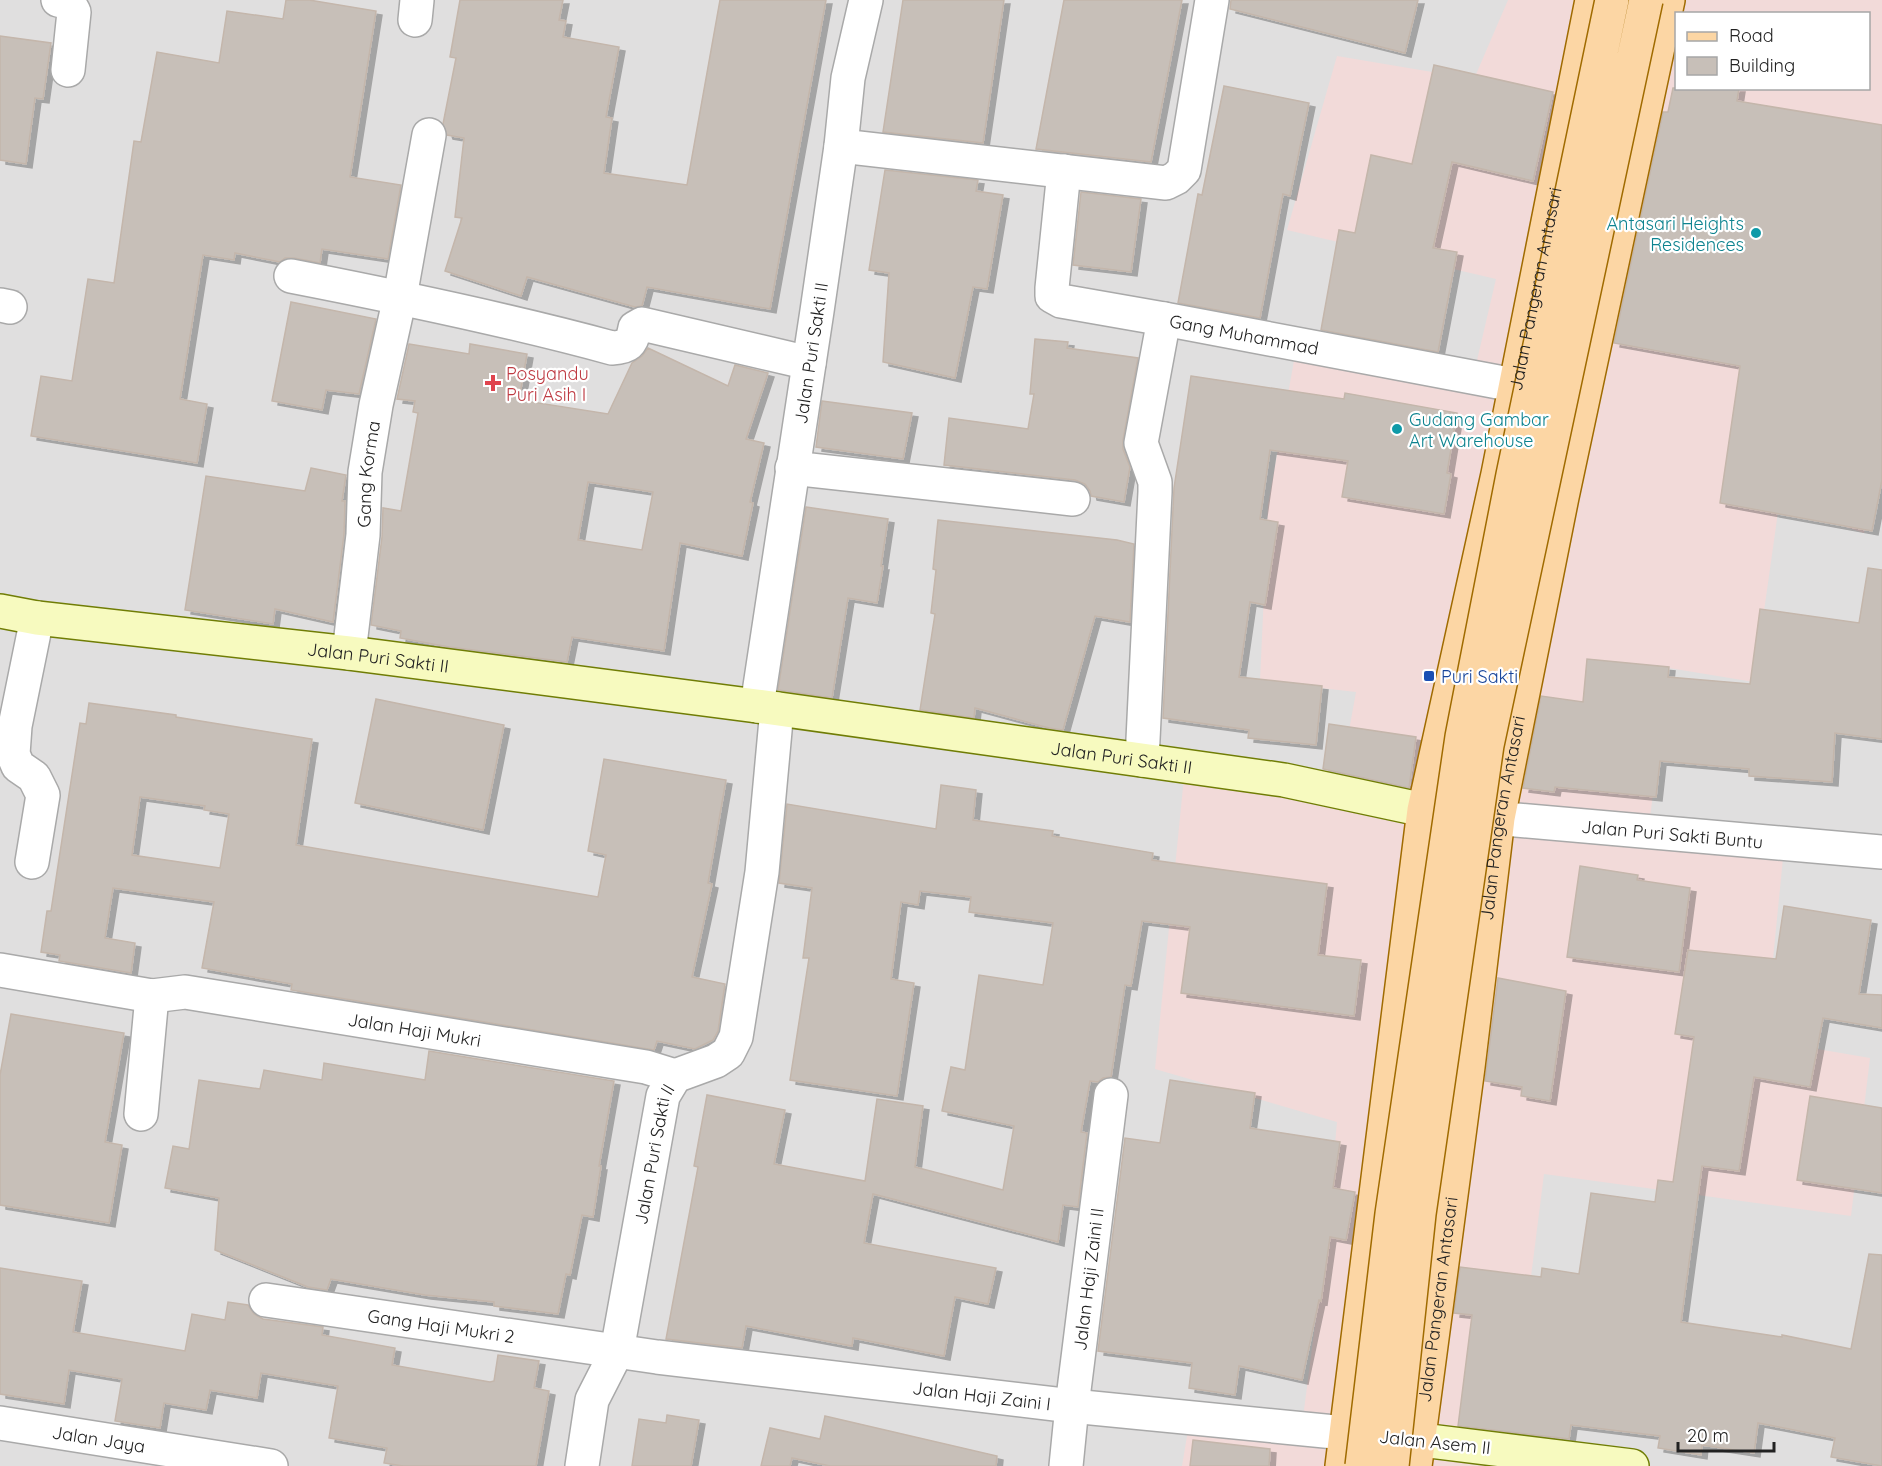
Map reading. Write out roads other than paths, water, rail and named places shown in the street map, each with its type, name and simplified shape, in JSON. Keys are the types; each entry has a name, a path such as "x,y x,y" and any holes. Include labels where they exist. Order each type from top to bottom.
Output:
{"main road":[{"name":"Jalan Pangeran Antasari","path":"1342,1466 1424,810 1512,398 1592,0"},
{"path":"1362,1466 1392,1214 1462,737 1513,475 1612,0"},
{"path":"1392,1466 1419,1214 1487,745 1646,0"},
{"name":"Jalan Pangeran Antasari","path":"1417,1452 1467,1079 1498,818 1577,424 1668,0"},
{"path":"1512,398 1577,424"}],"street":[{"path":"58,0 69,3 74,12 68,70"},
{"name":"Jalan Puri Sakti II","path":"582,1466 592,1400 617,1351 663,1096 675,1076 716,1061 728,1053 736,1037 762,873 767,707 792,468 841,146 848,78 866,0"},
{"path":"841,146 1166,183 1176,178 1184,170 1212,0"},
{"name":"Gang Korma","path":"349,653 363,536 365,472 429,135"},
{"path":"1064,171 1052,296 1073,304 1164,318"},
{"path":"291,276 531,326 612,348 626,347 630,344 635,328 642,324 809,363"},
{"name":"Gang Muhammad","path":"1142,759 1155,482 1141,443 1164,318 1512,398"},
{"path":"792,468 1073,499"},
{"name":"Jalan Puri Sakti II","path":"0,611 37,618 349,653 767,707 1142,759 1284,780 1424,810 1463,815"},
{"path":"32,862 43,795 34,777 18,766 13,754 15,726 37,618"},
{"name":"Jalan Puri Sakti Buntu","path":"1463,815 1882,852"},
{"name":"Jalan Haji Mukri","path":"0,970 152,996 185,992 646,1067 675,1076"},
{"path":"141,1114 152,996"},
{"name":"Jalan Haji Zaini II","path":"1066,1466 1111,1095"},
{"name":"Gang Haji Mukri 2","path":"266,1300 617,1351"},
{"name":"Jalan Haji Zaini I","path":"617,1351 1072,1407 1345,1433"},
{"name":"Jalan Jaya","path":"0,1423 109,1454 271,1466"},
{"name":"Jalan Asem II","path":"1345,1433 1417,1452 1632,1466"}],"place":[{"name":"Antasari Heights Residences","path":"1756,233"},
{"name":"Posyandu Puri Asih I","path":"493,383"},
{"name":"Gudang Gambar Art Warehouse","path":"1397,429"},
{"name":"Puri Sakti","path":"1429,676"}]}
